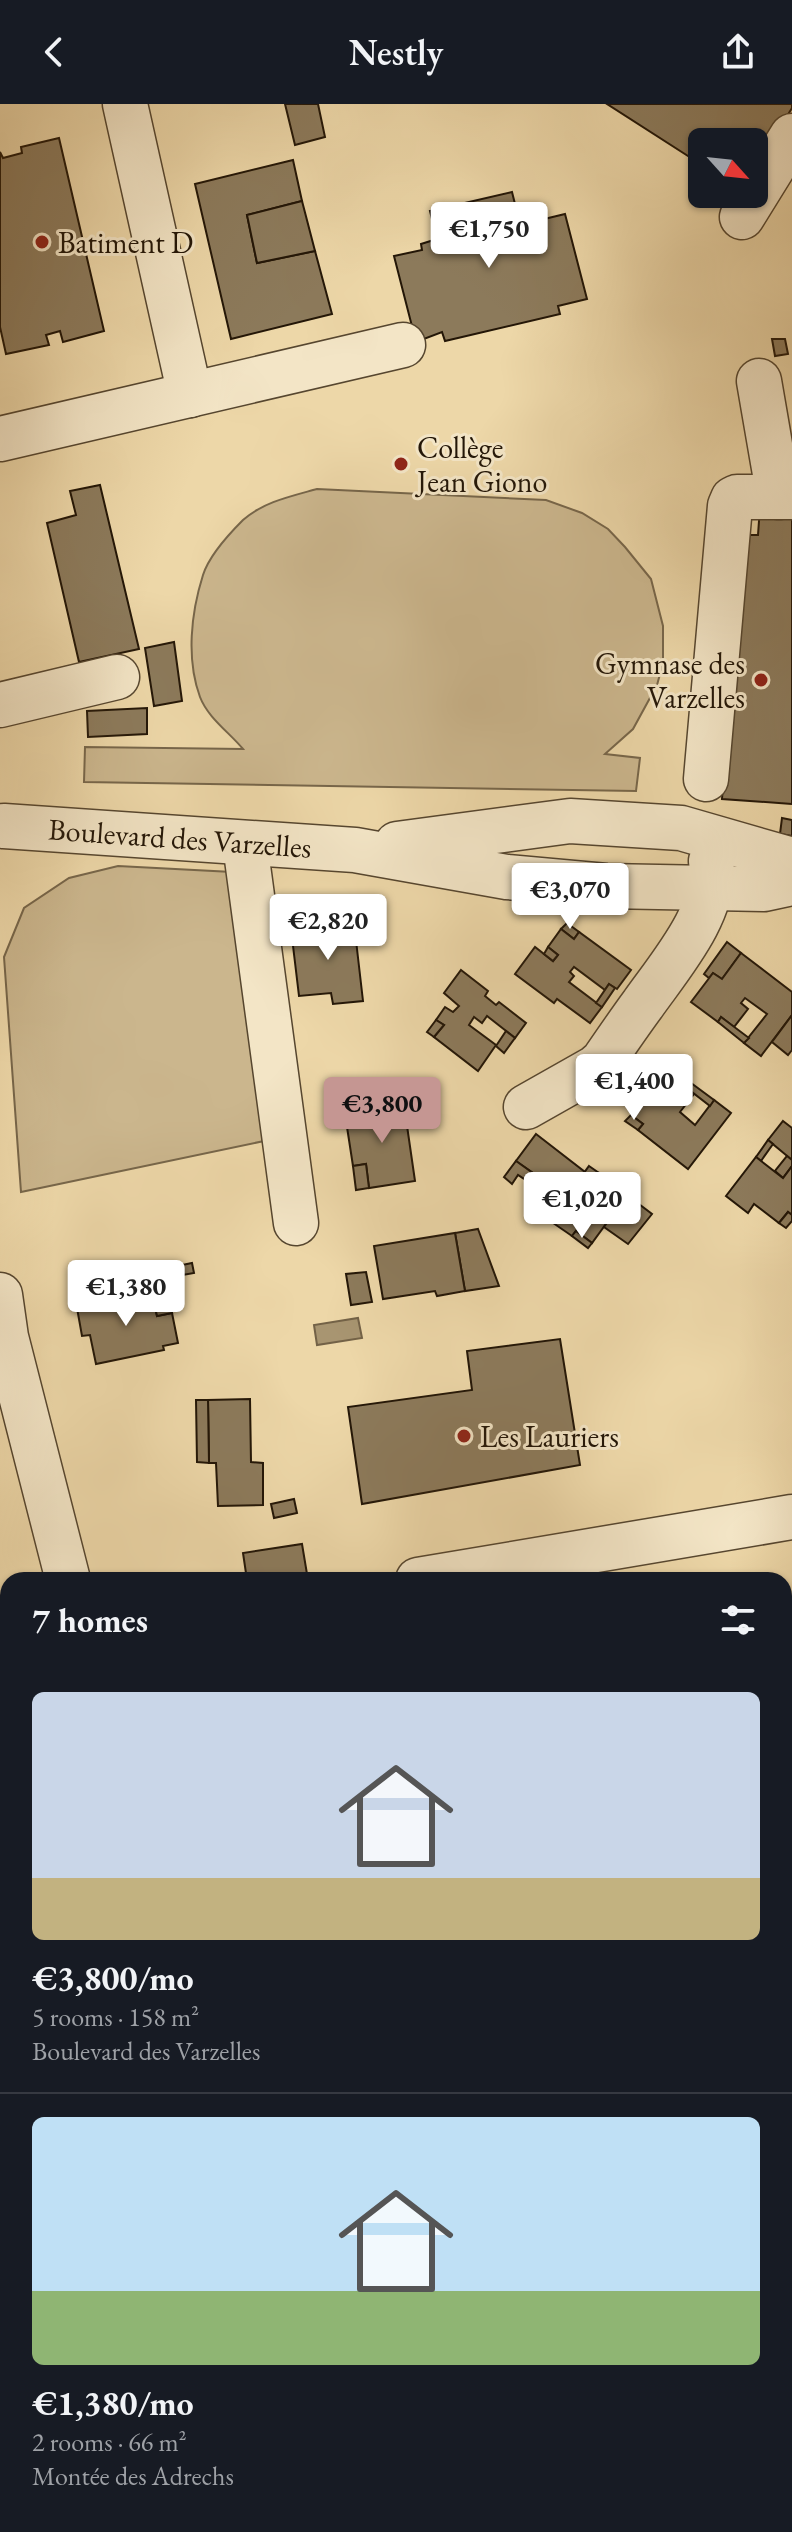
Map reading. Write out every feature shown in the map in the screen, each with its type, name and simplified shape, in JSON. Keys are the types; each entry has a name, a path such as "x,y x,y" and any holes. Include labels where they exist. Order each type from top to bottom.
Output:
{"street":[{"path":"125,104 190,395"},
{"path":"742,217 792,136"},
{"path":"0,439 403,345"},
{"path":"706,779 730,506 737,497 786,497 759,381"},
{"path":"0,705 117,677"},
{"name":"Boulevard des Varzelles","path":"355,850 570,821 681,828 792,860"},
{"name":"Boulevard des Varzelles","path":"1,829 355,850 507,877 606,886 764,889 792,883"},
{"path":"507,877 500,856 511,829"},
{"path":"526,1107 603,1061 686,946 709,889 712,865 696,831"},
{"path":"245,844 296,1223"},
{"path":"0,1295 6,1337 66,1572"},
{"path":"465,1572 792,1517"}],"shaded area":[{"path":"317,489 546,500 582,513 608,529 651,579 663,626 663,663 657,685 633,729 605,754 640,758 636,791 84,782 85,747 243,749 208,712 196,682 192,636 203,575 220,546 251,514 278,500"},
{"path":"118,866 232,872 269,1140 21,1192 4,957 24,908 69,878"},
{"path":"358,1318 362,1338 317,1345 314,1325"}],"building":[{"path":"285,104 318,104 325,137 295,145"},
{"path":"607,104 792,104 768,147 768,128 688,128 688,156"},
{"name":"Batiment D","path":"59,138 104,331 63,342 60,331 46,335 49,345 6,354 0,327 0,152 3,158 22,153 21,147"},
{"path":"293,160 302,201 247,215 257,263 315,251 332,314 231,339 195,184"},
{"path":"512,192 519,220 535,215 536,221 565,214 587,299 558,306 560,314 445,341 442,332 416,342 394,256 422,250 421,244 437,239 430,211"},
{"path":"302,201 315,251 257,263 247,215"},
{"path":"772,339 785,339 788,354 775,356"},
{"path":"100,485 139,649 79,662 47,523 76,515 70,491"},
{"name":"Gymnase des Varzelles","path":"760,507 792,510 792,804 722,799 741,535 758,535"},
{"path":"174,642 182,701 154,706 145,648"},
{"path":"147,708 147,734 88,737 87,711"},
{"path":"782,818 792,820 792,836 780,834"},
{"path":"354,923 363,1001 333,1004 331,993 299,996 291,929"},
{"path":"567,923 579,932 574,939 561,929"},
{"path":"561,929 574,939 579,932 631,970 617,989 609,984 605,990 574,967 570,972 574,976 569,982 602,1007 590,1023 557,999 554,1003 515,974 535,947 553,961 558,955 548,947"},
{"path":"727,942 741,953 722,979 713,973 709,978 704,974"},
{"path":"548,947 558,955 553,961 544,954"},
{"path":"741,953 792,992 792,1015 761,1056 744,1043 767,1014 745,998 741,1003 748,1009 734,1027 721,1017 718,1022 691,1002 713,973 722,979"},
{"path":"461,970 488,991 485,996 496,1005 499,1002 526,1023 515,1038 487,1016 482,1023 474,1017 469,1025 496,1045 478,1071 434,1037 444,1025 436,1020 445,1007 453,1012 459,1006 444,993"},
{"path":"609,984 615,988 602,1007 596,1003"},
{"path":"792,1015 792,1050 788,1055 772,1042"},
{"path":"721,1017 749,1038 744,1043 718,1022"},
{"path":"436,1020 444,1025 434,1037 427,1032"},
{"path":"506,1031 515,1038 504,1053 496,1046"},
{"path":"659,1059 687,1080 683,1085 694,1094 680,1112 695,1125 714,1100 731,1113 688,1169 638,1130 643,1124 631,1115 649,1090 641,1084"},
{"path":"687,1080 714,1100 710,1106 683,1085"},
{"path":"404,1105 415,1181 369,1188 366,1164 353,1166 345,1114"},
{"path":"631,1115 643,1124 638,1130 625,1121"},
{"path":"783,1121 792,1128 792,1160 768,1140"},
{"path":"536,1134 585,1172 573,1188 588,1198 592,1193 587,1189 599,1173 627,1195 592,1243 576,1231 572,1236 530,1207 541,1191 551,1197 556,1189 516,1161"},
{"path":"768,1140 773,1144 761,1161 756,1157"},
{"path":"787,1156 792,1160 792,1166 783,1178 775,1171"},
{"path":"756,1157 783,1178 792,1166 792,1215 788,1212 779,1223 754,1204 748,1213 726,1196"},
{"path":"516,1161 551,1186 545,1193 518,1175 512,1184 504,1177"},
{"path":"366,1164 369,1188 356,1190 353,1166"},
{"path":"589,1166 599,1173 583,1195 573,1188"},
{"path":"627,1195 652,1214 628,1244 604,1227"},
{"path":"788,1212 792,1215 792,1221 786,1228 779,1223"},
{"path":"478,1229 499,1286 465,1291 455,1233"},
{"path":"576,1231 592,1243 588,1248 572,1236"},
{"path":"455,1233 465,1291 437,1296 435,1291 383,1299 374,1246"},
{"path":"192,1263 194,1273 165,1278 163,1269"},
{"path":"366,1272 372,1302 351,1305 346,1274"},
{"path":"152,1292 157,1316 172,1313 178,1343 163,1346 164,1350 96,1364 90,1335 82,1336 77,1308"},
{"path":"168,1300 172,1313 157,1316 154,1303"},
{"name":"Les Lauriers","path":"560,1339 580,1465 362,1504 348,1407 472,1390 467,1351"},
{"path":"250,1399 251,1462 263,1463 263,1505 218,1506 216,1463 209,1463 208,1400"},
{"path":"196,1400 208,1400 209,1463 197,1462"},
{"path":"294,1499 297,1513 274,1518 271,1504"},
{"path":"302,1544 307,1572 246,1572 243,1553"}],"place":[{"name":"Batiment D","path":"42,242"},
{"name":"Collège Jean Giono","path":"401,464"},
{"name":"Gymnase des Varzelles","path":"761,680"},
{"name":"Les Lauriers","path":"464,1436"}]}
